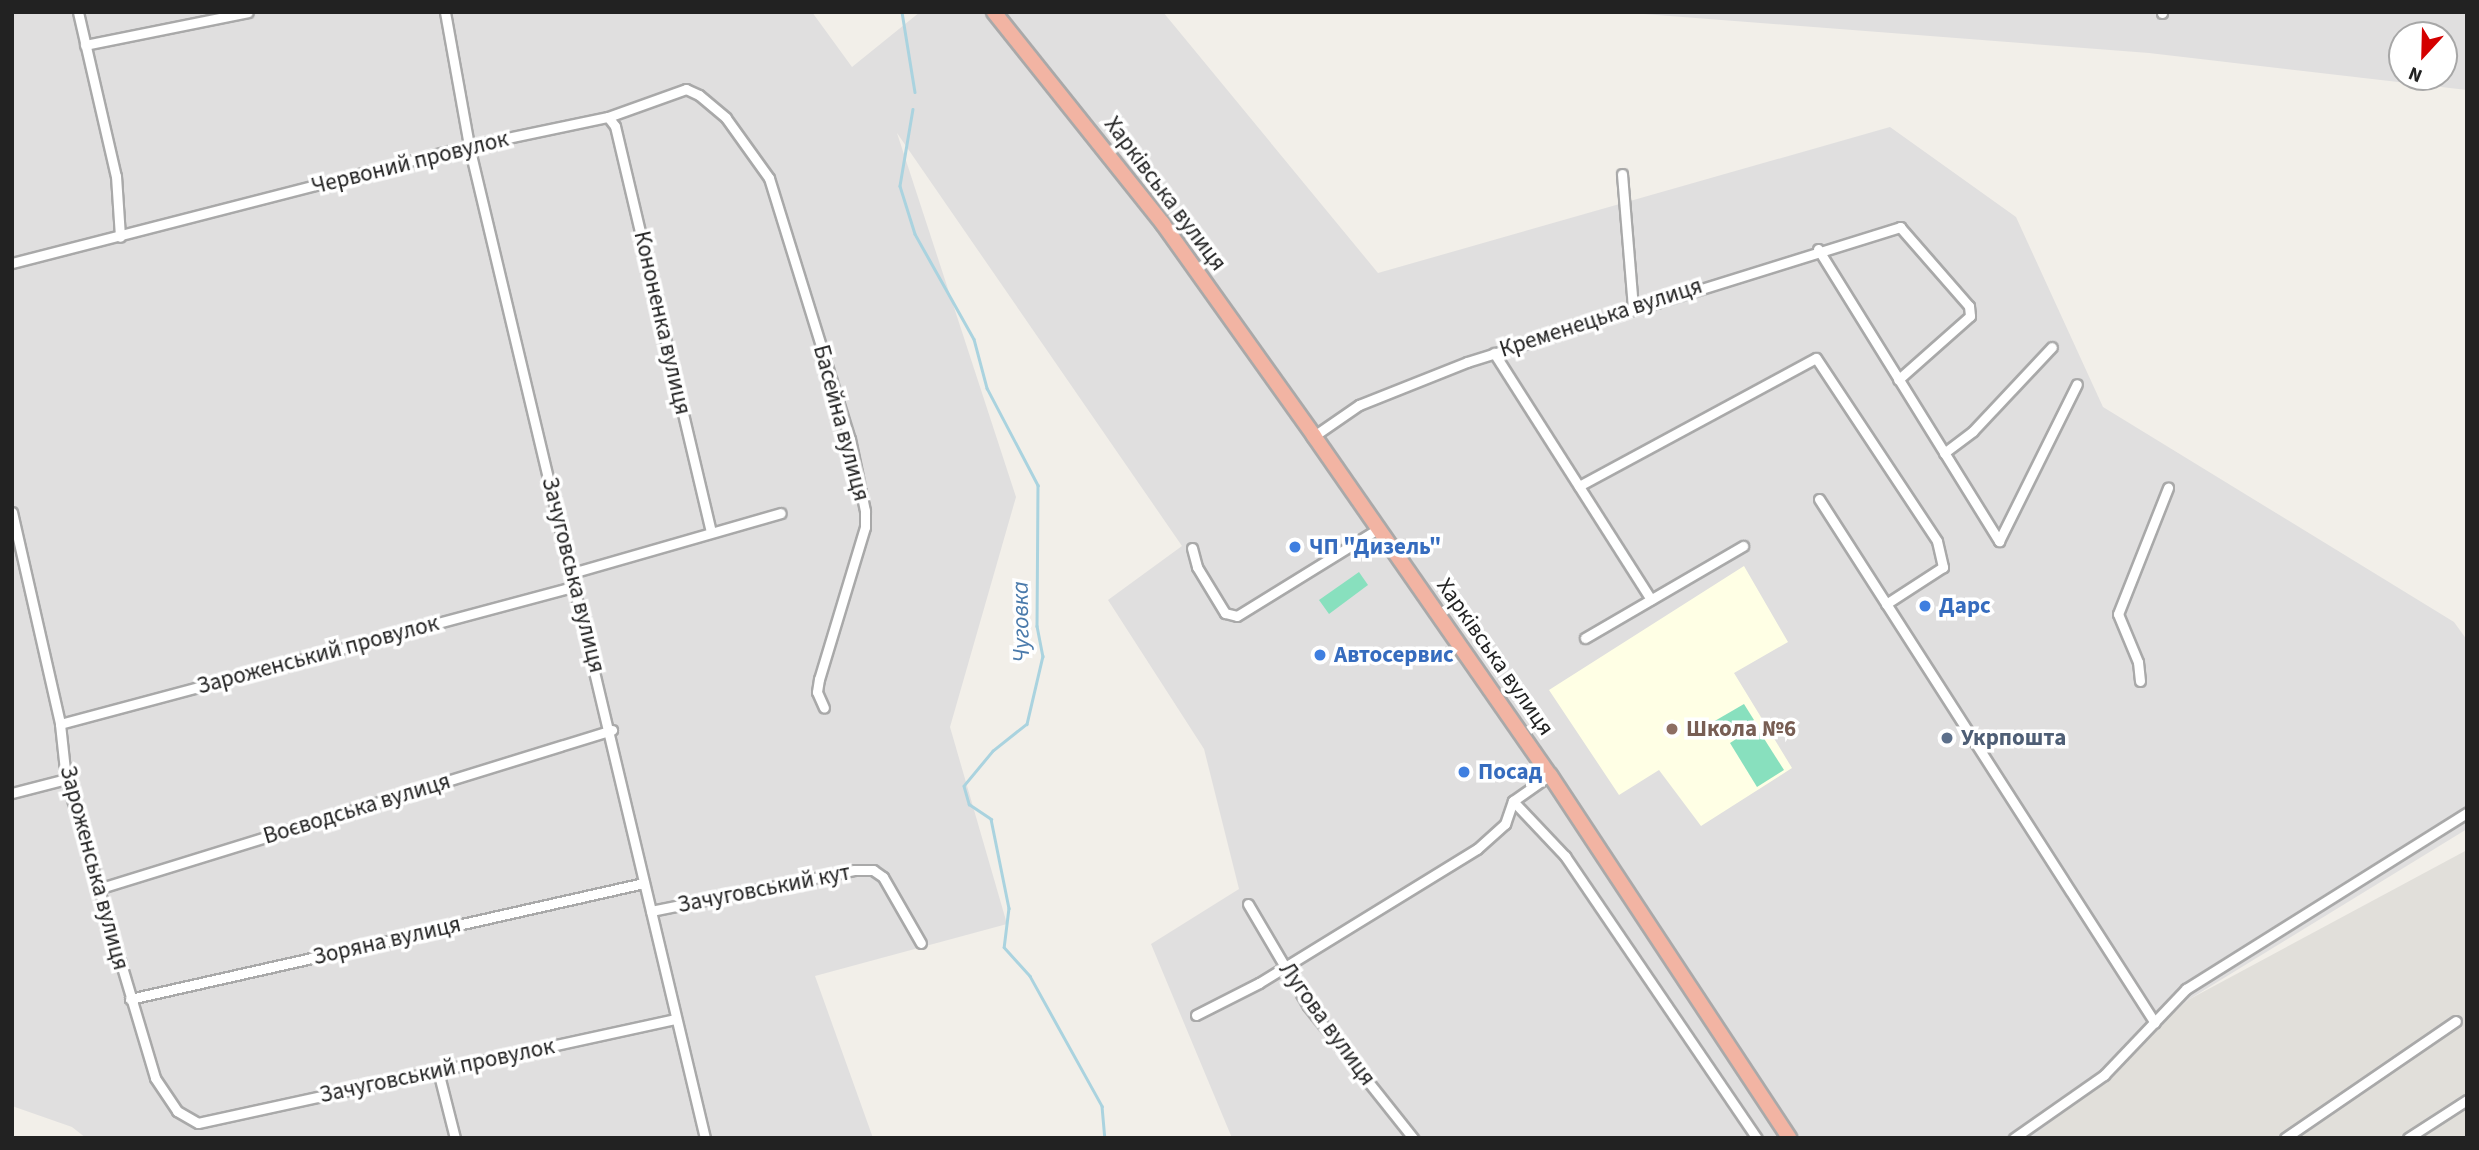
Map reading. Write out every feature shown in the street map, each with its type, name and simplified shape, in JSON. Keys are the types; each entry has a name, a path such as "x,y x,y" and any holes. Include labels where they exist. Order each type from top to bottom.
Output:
{"highway":[{"name":"Харківська вулиця","path":"994,12 1163,224 1314,436 1550,775 1789,1138"}],"street":[{"path":"78,12 116,176 120,237"},
{"path":"85,45 248,12"},
{"name":"Зачуговська вулиця","path":"445,12 469,146 612,730 644,883 705,1138"},
{"name":"Червоний провулок","path":"12,262 120,237 469,146 608,117 686,89 726,118 769,178"},
{"name":"Кононенка вулиця","path":"608,117 615,126 711,532"},
{"path":"1622,174 1633,307"},
{"name":"Басейна вулиця","path":"769,178 850,439 865,511 865,527 819,679 817,692 824,708"},
{"name":"Кременецька вулиця","path":"1314,436 1359,405 1494,353 1818,249 1900,227 1969,306 1970,316 1898,380"},
{"path":"1818,249 1999,541 2077,384"},
{"path":"1944,453 1973,431 2052,347"},
{"path":"1494,353 1651,599"},
{"path":"1579,486 1815,358 1937,541 1943,567 1886,604"},
{"path":"2140,681 2138,662 2118,614 2168,488"},
{"path":"1819,499 2155,1023"},
{"name":"Зароженська вулиця","path":"12,512 60,724 66,779 101,888 130,999 155,1079 177,1111 198,1123"},
{"path":"572,573 781,513"},
{"path":"1192,548 1197,567 1225,613 1237,615 1378,528"},
{"path":"1585,638 1743,546"},
{"name":"Зароженський провулок","path":"60,724 576,586"},
{"name":"Воєводська вулиця","path":"101,888 612,730"},
{"path":"1196,1015 1259,984 1284,965 1477,849 1505,824 1513,801 1550,775"},
{"path":"12,793 66,779"},
{"path":"1513,801 1565,856 1757,1138"},
{"path":"2014,1138 2104,1075 2186,989 2467,813"},
{"name":"Зачуговський кут","path":"651,911 854,870 873,870 883,877 921,943"},
{"name":"Зоряна вулиця","path":"130,999 644,883"},
{"name":"Лугова вулиця","path":"1248,904 1308,1006 1413,1138"},
{"name":"Зачуговський провулок","path":"198,1123 676,1019"},
{"path":"2286,1138 2456,1021"},
{"path":"438,1071 455,1138"},
{"path":"2408,1138 2467,1100"}],"shaded area":[{"path":"12,12 812,12 852,67 920,12 1163,12 1378,273 1890,127 2016,217 2103,407 2454,622 2467,640 2467,829 2188,1000 2038,1134 2041,1138 1232,1138 1151,944 1239,889 1204,749 1108,600 1182,546 897,133 1016,497 950,727 1007,924 815,976 873,1138 86,1138 72,1127 12,1106"},
{"path":"1618,12 2467,12 2467,90 2458,89 2458,21 2388,21 2388,81 2149,53"},
{"name":"Школа №6","path":"1744,566 1788,642 1734,673 1792,768 1701,826 1659,770 1619,795 1549,690"},
{"path":"2467,850 2467,1138 2041,1138 2037,1134 2188,1000"}],"green space":[{"path":"1359,572 1368,585 1329,614 1319,600"},
{"path":"1744,704 1754,720 1723,738 1713,722"},
{"path":"1756,726 1784,770 1757,787 1730,743"}],"waterway":[{"name":"Чуговка","path":"902,12 915,92"},
{"name":"Чуговка","path":"913,109 900,186 915,234 974,339 987,388 1038,485 1037,626 1043,656 1027,724 993,751 964,786 969,804 991,819 1009,908 1004,947 1030,976 1102,1106 1105,1138"}],"place":[{"name":"ЧП \"Дизель\"","path":"1295,547"},
{"name":"Дарс","path":"1925,606"},
{"name":"Автосервис","path":"1320,655"},
{"name":"Школа №6","path":"1672,729"},
{"name":"Укрпошта","path":"1947,738"},
{"name":"Посад","path":"1464,772"}]}
